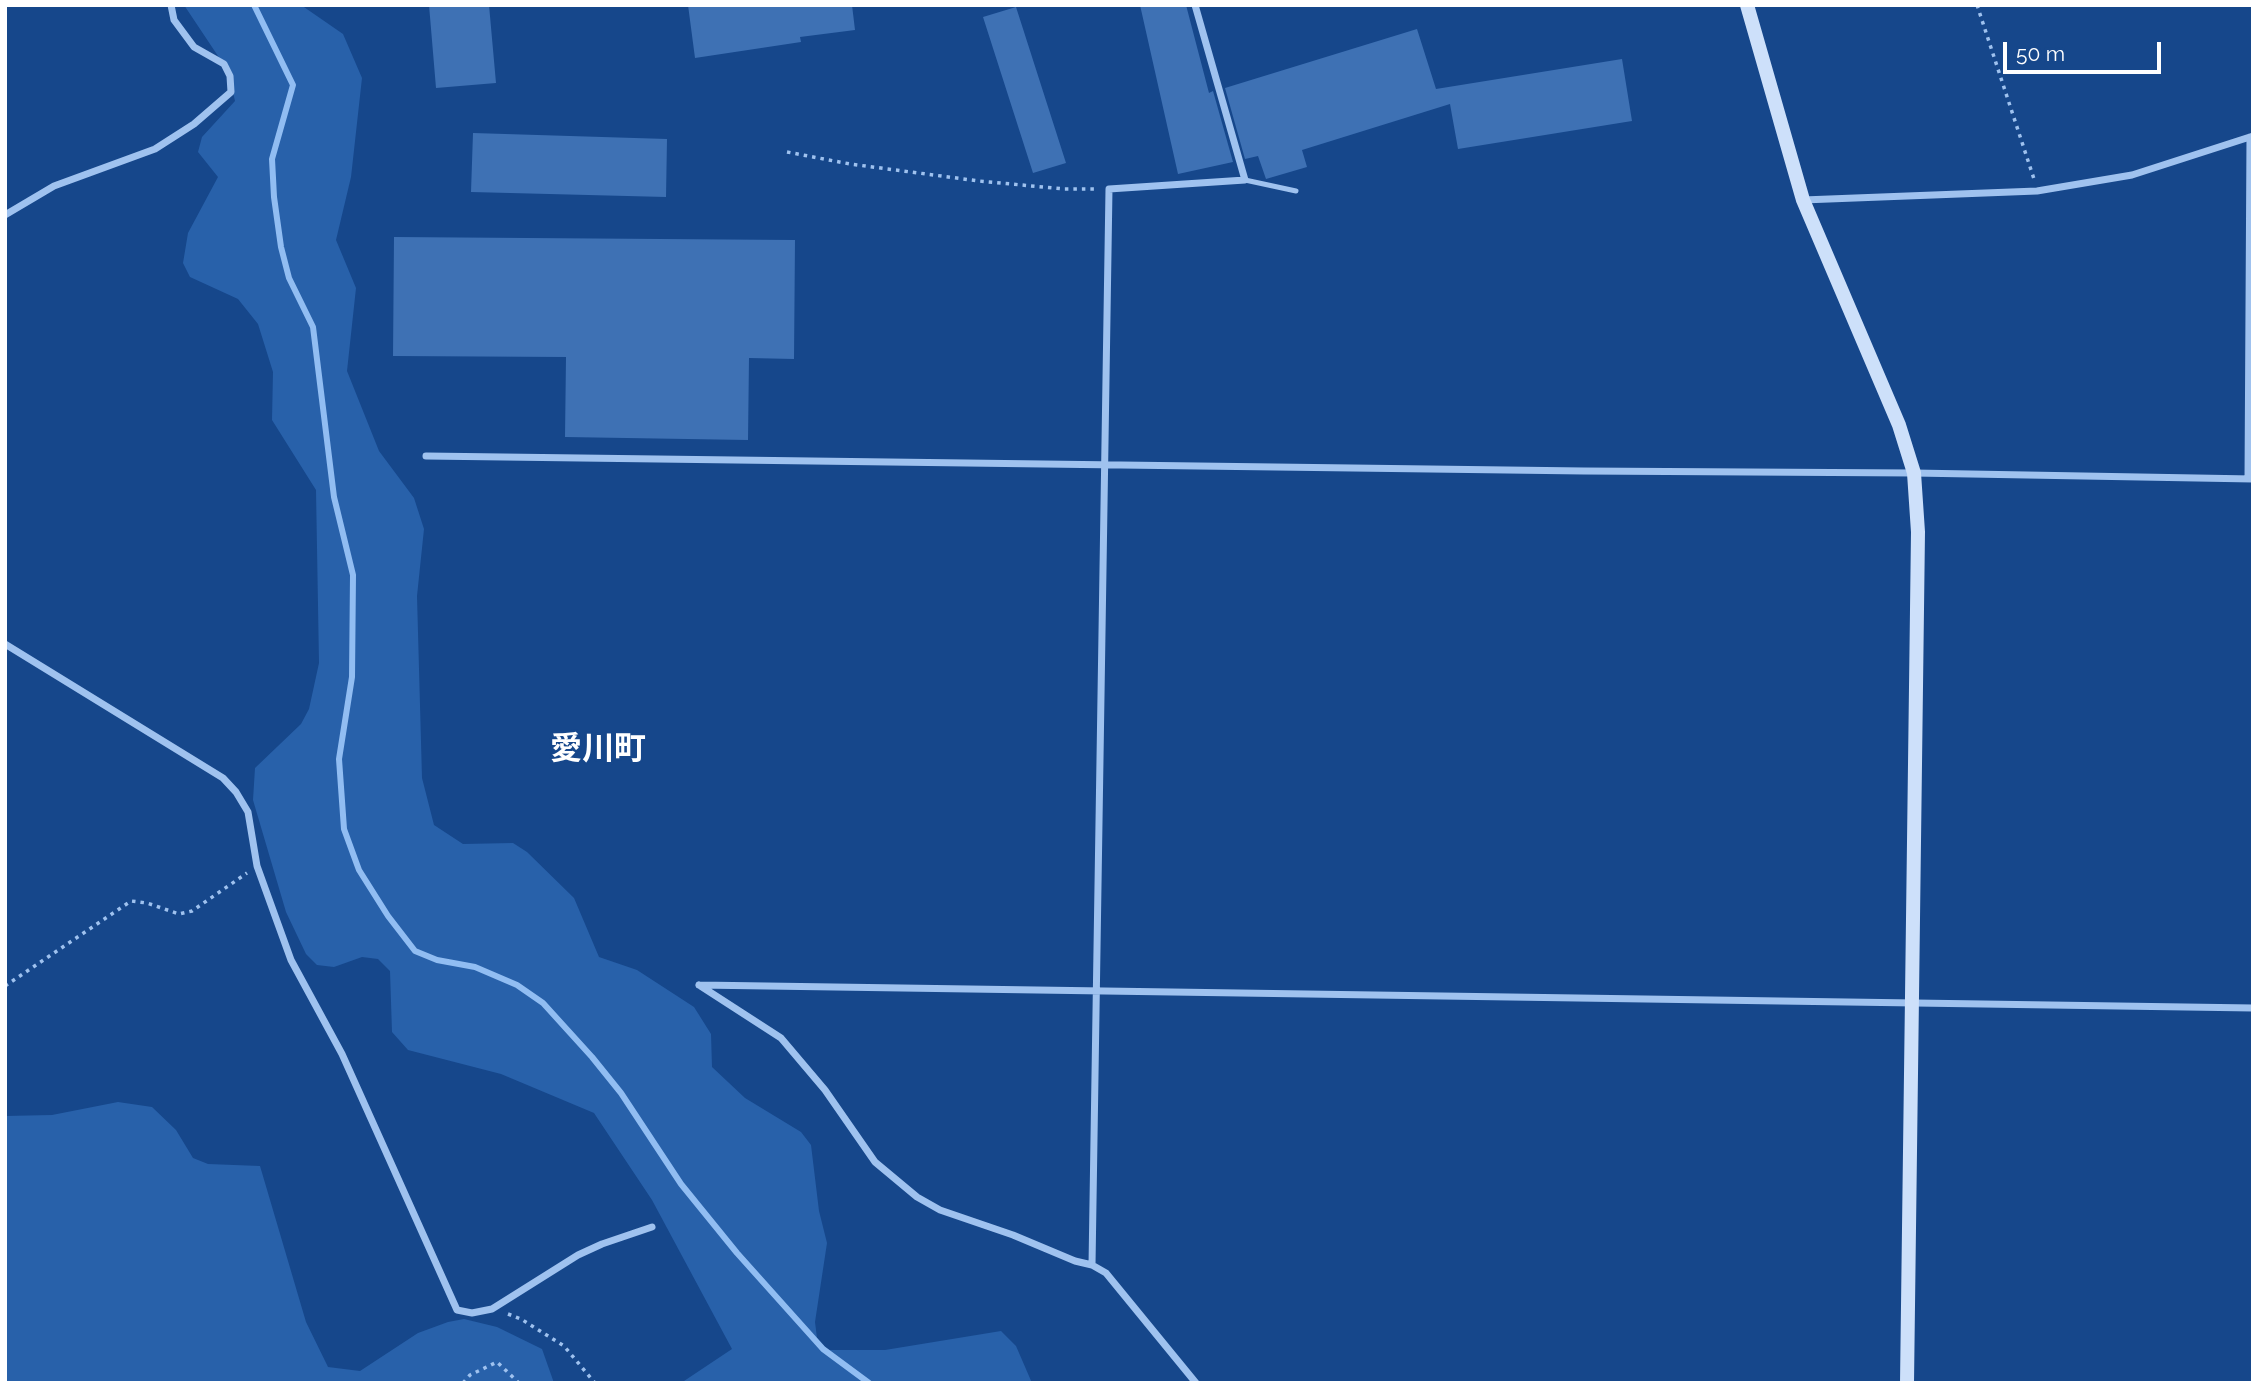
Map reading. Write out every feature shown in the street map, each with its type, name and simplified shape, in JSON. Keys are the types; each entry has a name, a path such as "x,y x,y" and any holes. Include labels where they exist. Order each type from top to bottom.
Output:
{"street":[{"path":"5,215 54,186 155,149 194,124 231,92 230,76 224,64 194,47 174,20 171,5"},
{"path":"1092,1265 1109,189 1245,180 1195,5"},
{"path":"1747,5 1803,200 1899,425 1914,473 1919,532 1907,1383"},
{"path":"426,456 2250,479 2252,137 2132,175 2037,191 1803,200"},
{"path":"5,644 223,778 236,792 248,812 257,866 290,960 342,1054 457,1310 471,1313 492,1310 578,1255 601,1244 652,1227"},
{"path":"1196,1383 1106,1273 1092,1265 1075,1261 1013,1235 940,1210 917,1197 875,1162 825,1090 781,1038 699,985 2253,1008"}],"lane":[{"path":"1245,180 1296,191"}],"path":[{"path":"1977,5 2037,191"},
{"path":"787,152 850,164 979,181 1064,189 1109,189"},
{"path":"5,986 131,901 147,903 178,914 192,911 257,866"},
{"path":"492,1310 522,1319 564,1346 595,1383"},
{"path":"463,1383 470,1375 497,1363 519,1383"}],"shaded area":[{"path":"184,5 301,5 343,34 362,78 351,177 336,240 356,288 347,371 379,451 414,498 424,529 417,596 422,778 434,825 463,844 513,843 527,852 574,898 599,957 637,970 694,1007 711,1034 712,1067 745,1098 801,1132 811,1145 819,1211 827,1243 815,1322 817,1338 828,1350 885,1350 1001,1331 1016,1346 1032,1383 681,1383 732,1349 652,1200 594,1113 501,1074 408,1050 392,1032 390,971 378,959 362,957 334,967 317,965 306,954 286,912 253,800 255,768 301,724 309,709 319,663 316,490 272,420 273,372 258,324 238,299 190,277 183,263 188,233 218,177 198,152 202,137 235,101 228,71"},
{"path":"118,1102 152,1107 176,1130 193,1158 208,1164 260,1166 306,1322 328,1367 360,1371 418,1333 464,1319 497,1327 542,1349 554,1383 5,1383 5,1116 52,1115"}],"building":[{"path":"429,5 489,5 496,83 436,88"},
{"path":"688,5 852,5 855,30 800,37 801,42 695,58"},
{"path":"1140,5 1186,5 1209,93 1213,91 1233,162 1178,174"},
{"path":"1016,7 1066,163 1033,173 983,17"},
{"path":"1417,29 1436,89 1622,59 1632,121 1458,149 1450,104 1302,150 1307,167 1266,179 1258,156 1245,159 1225,88"},
{"path":"473,133 667,139 666,197 471,192"},
{"path":"394,237 795,240 794,359 749,358 748,440 565,437 566,357 393,356"}],"waterway":[{"path":"254,5 293,85 272,159 274,197 281,247 289,278 313,327 334,497 353,575 352,677 339,759 344,829 359,870 388,916 415,951 437,960 475,967 517,985 543,1003 621,1093 681,1184 737,1253 823,1349 869,1383"}],"district":[{"name":"愛川町","path":"598,749"}]}
